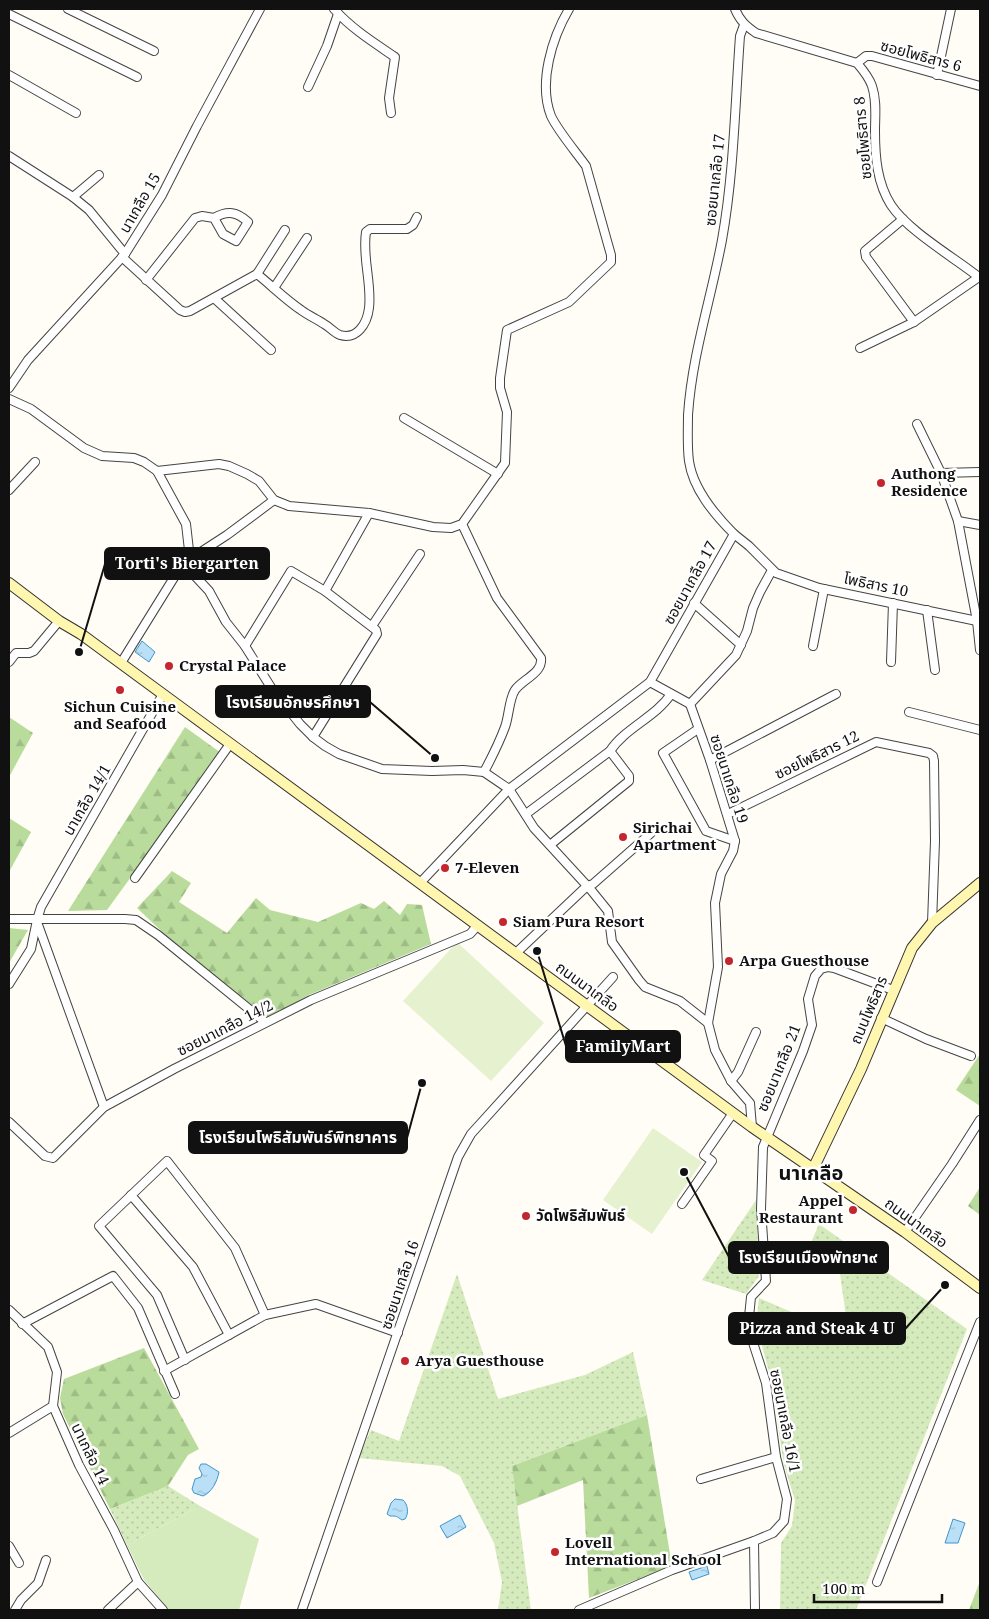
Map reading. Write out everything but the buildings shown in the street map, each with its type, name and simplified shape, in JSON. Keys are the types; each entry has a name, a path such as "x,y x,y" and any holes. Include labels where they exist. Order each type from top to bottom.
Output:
{"street":[{"path":"68,9 154,51"},
{"name":"นาเกลือ 15","path":"9,388 28,360 124,256 162,195 260,9"},
{"path":"157,471 219,464 229,466 259,481 274,500 289,506 369,513 432,527 451,528 462,524 505,463 507,412 500,388 500,378 507,330 569,302 611,262 611,255 598,214 590,174 552,118 546,100 546,76 549,61 561,24 569,9"},
{"path":"735,9 744,25 756,33 857,63"},
{"path":"937,75 951,9"},
{"path":"308,87 326,46 336,11"},
{"path":"336,11 346,22 368,39 395,56 389,98 391,113"},
{"path":"9,14 137,77"},
{"name":"ซอยนาเกลือ 17","path":"420,882 509,789 650,682 734,534 712,509 694,478 689,460 688,430 692,373 719,254 728,201 740,36 744,25"},
{"name":"ซอยโพธิสาร 6","path":"857,63 866,56 872,56 980,86"},
{"name":"ซอยโพธิสาร 8","path":"857,63 866,74 874,93 876,165 879,180 891,205 903,219 980,277"},
{"path":"9,75 76,112"},
{"path":"9,156 73,197 89,210 124,256 146,280 180,310 185,312 257,274 285,230"},
{"path":"73,197 99,175"},
{"path":"146,280 195,218 202,216 214,218 226,212 234,212 248,222 236,241 223,234 214,218"},
{"path":"257,274 303,312 335,332 346,336 354,335 362,328 369,309 365,257 366,232 370,229 407,229 413,225 416,217"},
{"path":"903,219 865,251 866,257 882,281 914,322"},
{"path":"274,288 307,238"},
{"path":"860,348 914,322 980,277"},
{"path":"214,298 271,350"},
{"path":"9,399 31,409 84,448 102,456 134,458 157,471 186,524 187,561 209,591 226,622 246,646 272,689 312,737 339,754 382,769 484,772 509,789 534,828 608,911 612,942 638,980 645,987 680,1002 708,1023"},
{"path":"404,418 498,474"},
{"path":"917,424 941,473 958,521 977,621 980,650"},
{"path":"9,490 35,462"},
{"path":"941,473 980,472"},
{"path":"120,663 187,561 228,535 274,500"},
{"path":"325,591 369,513"},
{"path":"958,521 980,525"},
{"path":"462,524 497,598 542,662 539,668 514,691 506,725 484,772"},
{"path":"650,682 690,704 736,656 753,608 772,570 749,546 734,534"},
{"path":"372,626 420,554"},
{"name":"โพธิสาร 10","path":"772,570 780,575 824,589 977,621"},
{"path":"246,646 291,571 325,591 376,630 377,634 312,737"},
{"name":"ถนนนาเกลือ","path":"9,583 420,882 752,1127 905,1232 980,1288"},
{"path":"813,646 824,589"},
{"path":"694,603 741,646"},
{"path":"891,662 893,603"},
{"path":"927,610 935,670"},
{"path":"9,662 16,653 34,651 59,621"},
{"name":"นาเกลือ 14/1","path":"9,984 31,948 37,920 46,899 163,694"},
{"path":"526,814 610,750 615,743 671,694"},
{"path":"710,760 836,694"},
{"name":"ซอยนาเกลือ 19","path":"690,704 728,814 735,841 733,850 721,874 715,903 718,967 708,1023 715,1050 731,1080 750,1103 752,1127"},
{"path":"909,712 980,730"},
{"path":"698,728 663,753 706,831 735,841"},
{"name":"ซอยโพธิสาร 12","path":"728,814 876,742 929,753 933,756 934,761 932,922"},
{"path":"135,878 230,744"},
{"path":"550,845 629,781 629,776 610,750"},
{"path":"516,953 586,886 593,884 651,833"},
{"name":"ถนนโพธิสาร","path":"812,1169 861,1069 912,948 932,922 980,883"},
{"path":"9,920 136,920 158,935 265,1022"},
{"path":"37,920 104,1108"},
{"name":"ซอยนาเกลือ 14/2","path":"9,1122 45,1156 51,1158 56,1156 104,1108 265,1022 311,1000 470,934 478,925"},
{"name":"ซอยนาเกลือ 21","path":"766,1137 803,1051 812,1025 808,999 814,976 817,972 828,967 834,968 893,990"},
{"name":"ซอยนาเกลือ 16","path":"302,1610 458,1157 471,1134 613,977"},
{"path":"881,1018 926,1039 971,1056"},
{"path":"731,1080 738,1072 756,1032"},
{"path":"682,1204 712,1161 704,1155 733,1113"},
{"path":"905,1232 980,1120"},
{"name":"ซอยนาเกลือ 16/1","path":"579,1610 672,1570 773,1533 784,1521 787,1499 776,1457 766,1383 748,1327 751,1297 766,1281 761,1209 762,1147 766,1137"},
{"path":"185,1360 157,1295 98,1226 167,1161 235,1248 265,1315"},
{"path":"131,1195 193,1267 229,1335"},
{"path":"22,1324 113,1276 138,1308 175,1394"},
{"path":"164,1371 265,1315 316,1304 398,1333"},
{"path":"9,1310 48,1347 57,1372 53,1406 9,1433"},
{"path":"877,1582 980,1322"},
{"name":"นาเกลือ 14","path":"53,1406 79,1466 114,1530 138,1582 163,1610"},
{"path":"701,1479 776,1457"},
{"path":"754,1541 755,1610"},
{"path":"9,1546 20,1563"},
{"path":"15,1610 38,1583 46,1560"},
{"path":"108,1610 138,1582"}],"green space":[{"path":"9,717 33,733 9,777"},
{"path":"185,727 221,753 107,910 68,911"},
{"path":"9,818 31,832 9,872"},
{"path":"172,871 191,883 179,902 227,933 256,898 270,910 318,922 361,903 374,909 384,901 400,915 407,904 422,905 431,944 309,995 268,1018 192,960 137,908"},
{"path":"9,928 28,930 9,963"},
{"path":"457,942 544,1023 491,1081 403,1001"},
{"path":"980,1054 980,1106 956,1090"},
{"path":"653,1128 702,1162 652,1234 603,1200"},
{"path":"980,1187 980,1215 968,1206"},
{"path":"756,1200 759,1276 746,1294 702,1280"},
{"path":"819,1224 967,1329 856,1610 780,1610 781,1543 792,1526 795,1500 784,1465 771,1379 756,1324 759,1298 849,1337 839,1267 807,1252"},
{"path":"457,1274 498,1399 585,1375 633,1352 647,1415 512,1466 531,1610 498,1610 502,1582 494,1543 460,1476 442,1466 358,1458 371,1430 399,1441"},
{"path":"144,1348 199,1449 188,1455 168,1486 110,1509 63,1414 60,1398 64,1379"},
{"path":"647,1415 672,1566 589,1598 583,1480 517,1506 512,1466"},
{"path":"168,1486 200,1506 127,1545 110,1509"},
{"path":"200,1506 259,1539 239,1610 169,1610 144,1580 127,1545"},
{"path":"980,1581 980,1610 969,1610"}],"water":[{"path":"142,641 155,652 149,662 135,652"},
{"path":"201,1464 206,1464 219,1472 214,1486 203,1496 194,1493 192,1489 195,1479 201,1477 202,1474 199,1468"},
{"path":"395,1499 403,1500 407,1506 405,1519 402,1520 387,1514 391,1503"},
{"path":"460,1515 466,1527 447,1538 440,1526"},
{"path":"953,1519 965,1523 958,1543 945,1543"},
{"path":"707,1566 709,1574 692,1580 689,1572"}],"place":[{"name":"Authong Residence","path":"881,483"},
{"name":"Torti's Biergarten","path":"79,652"},
{"name":"Crystal Palace","path":"169,666"},
{"name":"Sichun Cuisine and Seafood","path":"120,690"},
{"name":"โรงเรียนอักษรศึกษา","path":"435,758"},
{"name":"Sirichai Apartment","path":"623,837"},
{"name":"7-Eleven","path":"445,868"},
{"name":"Siam Pura Resort","path":"503,922"},
{"name":"FamilyMart","path":"537,951"},
{"name":"Arpa Guesthouse","path":"729,961"},
{"name":"โรงเรียนโพธิสัมพันธ์พิทยาคาร","path":"422,1083"},
{"name":"โรงเรียนเมืองพัทยา๙","path":"684,1172"},
{"name":"Appel Restaurant","path":"853,1210"},
{"name":"วัดโพธิสัมพันธ์","path":"526,1216"},
{"name":"Pizza and Steak 4 U","path":"945,1285"},
{"name":"Arya Guesthouse","path":"405,1361"},
{"name":"Lovell International School","path":"555,1552"}],"district":[{"name":"นาเกลือ","path":"811,1173"}]}
